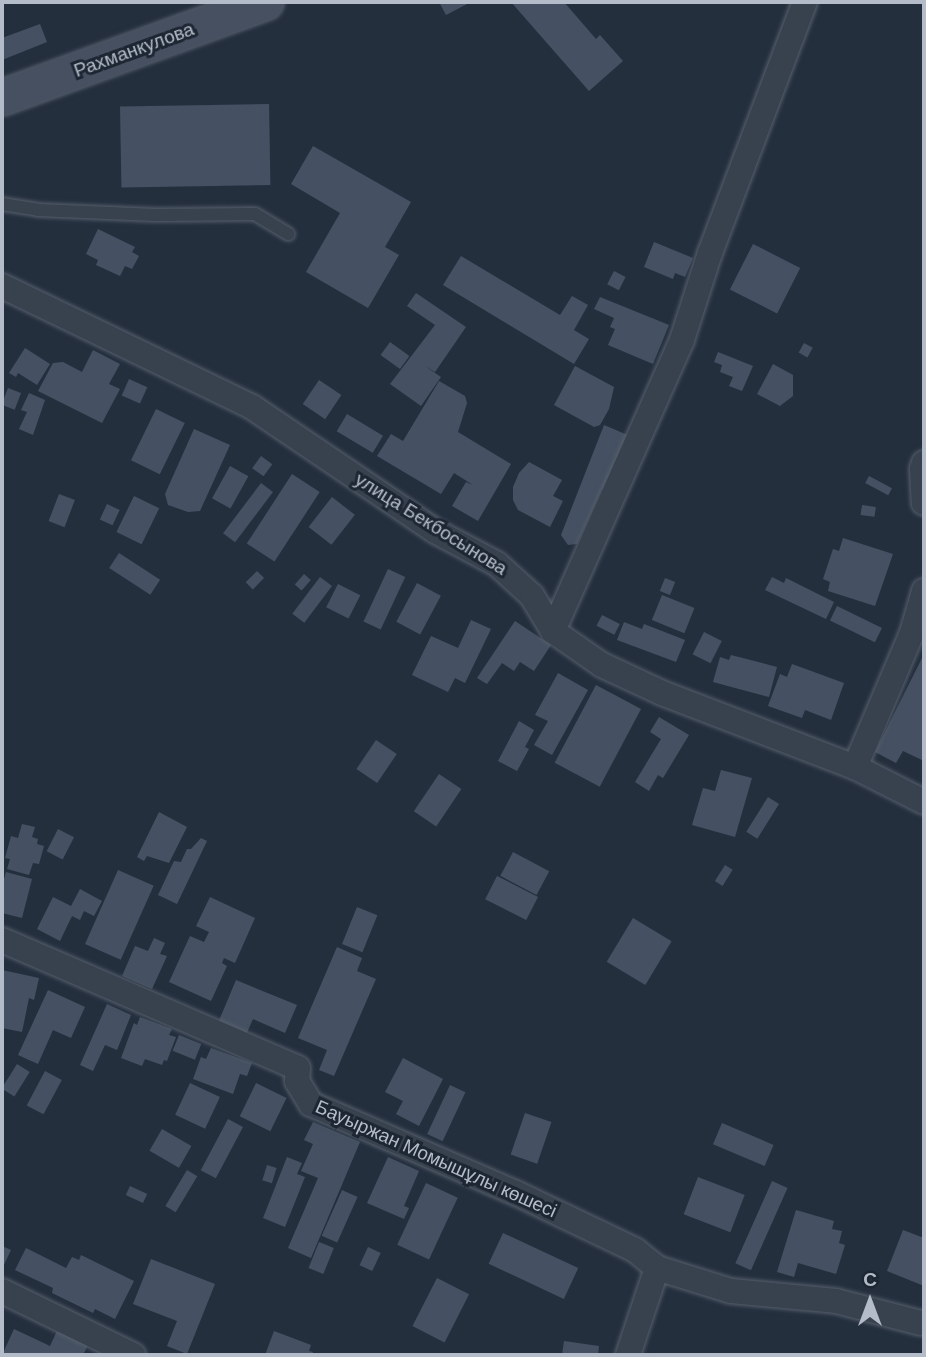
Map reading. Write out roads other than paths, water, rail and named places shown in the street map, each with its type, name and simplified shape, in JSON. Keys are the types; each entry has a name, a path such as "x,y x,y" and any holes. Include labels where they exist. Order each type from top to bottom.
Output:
{"street":[{"name":"Рахманкулова","path":"2,97 265,2"},
{"path":"553,631 682,340 710,253 805,2"},
{"name":"улица Бекбосынова","path":"2,286 252,407 435,531 498,564 532,596 553,631 602,665 662,693 855,767 924,802"},
{"path":"924,463 924,503"},
{"path":"855,767 912,633 924,591"},
{"name":"Бауыржан Момышұлы көшесі","path":"2,940 298,1068 297,1081 310,1104 516,1193 635,1250 657,1268 732,1291 836,1301 921,1323"},
{"path":"628,1355 657,1268"},
{"path":"2,1291 133,1355"}],"lane":[{"path":"2,204 76,212 254,214 288,234"}]}
